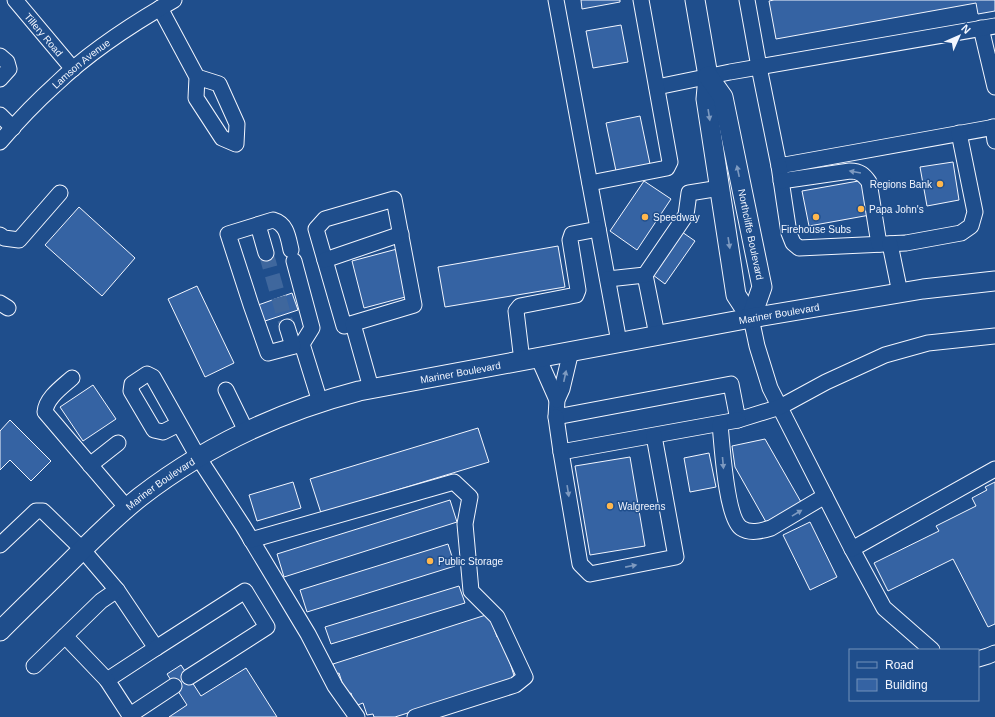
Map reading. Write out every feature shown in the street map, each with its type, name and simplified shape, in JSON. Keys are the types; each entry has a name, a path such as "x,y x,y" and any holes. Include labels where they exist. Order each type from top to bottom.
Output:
{"main road":[{"name":"Northcliffe Boulevard","path":"695,0 708,76 706,99 736,295 751,318"},
{"name":"Northcliffe Boulevard","path":"708,76 723,97 762,287 751,318"},
{"name":"Mariner Boulevard","path":"3,623 106,526 140,497 175,472 210,450 246,431 320,402 371,388 751,318 924,289 995,281"}],"street":[{"name":"Tillery Road","path":"15,0 73,69"},
{"name":"Lamson Avenue","path":"0,142 50,89 73,69 107,42 174,0"},
{"path":"556,0 619,342"},
{"path":"590,183 667,168 670,162 641,0"},
{"path":"747,0 779,166 789,233 793,243 799,248 906,243 961,233 970,226 975,212 959,133"},
{"path":"160,8 197,77"},
{"path":"657,87 708,76 988,27 995,87"},
{"path":"0,56 7,62 9,69 0,79"},
{"path":"0,115 13,128"},
{"path":"779,166 959,133 994,132"},
{"path":"781,181 850,171 861,173 866,177 869,182 885,244 900,293"},
{"path":"657,335 645,275 686,215 689,193 720,188"},
{"path":"0,235 4,238 19,240 60,193"},
{"path":"394,199 401,234 414,305 344,326 316,229 325,220 394,199"},
{"path":"273,220 283,225 312,328 298,345 268,353 250,305 228,234 258,224 273,220"},
{"path":"258,224 266,252"},
{"path":"558,400 530,359 516,311 520,306 576,295 578,290 570,240 572,234 598,229"},
{"path":"325,260 401,234"},
{"path":"608,279 645,275"},
{"path":"751,318 757,346 770,388 852,549 884,608 931,649"},
{"path":"353,324 371,388"},
{"path":"287,327 298,345 320,402"},
{"path":"561,452 738,420 780,407 826,382 885,355 928,343 995,336"},
{"path":"571,351 558,400 556,416 580,564 590,574 676,557 654,436"},
{"path":"72,378 48,401 45,406 45,412 127,508"},
{"path":"556,416 731,384 738,420"},
{"path":"226,390 246,431"},
{"path":"179,424 308,634 335,686 357,717"},
{"path":"720,424 724,470 732,511 735,520 742,528 747,531 755,532 771,528 826,496"},
{"path":"90,465 118,444"},
{"path":"852,549 995,469"},
{"path":"251,540 454,482 470,497 466,524 471,590 497,617 525,677 515,685 415,717"},
{"path":"0,545 36,511 43,511 82,549 117,590 156,648"},
{"path":"34,666 101,601 117,590"},
{"path":"107,680 245,591 267,626 189,677"},
{"path":"65,636 107,680 130,716 174,686"},
{"path":"979,660 995,653"}],"building":[{"path":"581,0 620,0 620,2 582,9"},
{"path":"995,0 995,11 978,14 976,3 776,39 769,1"},
{"path":"621,25 628,62 593,68 586,31"},
{"path":"640,116 650,164 616,171 606,123"},
{"name":"Regions Bank","path":"953,162 959,200 927,206 920,167"},
{"path":"864,180 870,215 809,226 802,191"},
{"path":"644,181 671,199 637,250 610,231"},
{"path":"79,207 135,258 102,296 45,245"},
{"path":"682,232 695,241 665,284 653,275"},
{"path":"558,246 565,287 445,307 438,267"},
{"path":"397,249 409,296 364,308 352,261"},
{"path":"197,286 234,363 205,377 168,299"},
{"path":"292,293 298,310 253,325 247,309"},
{"path":"93,385 116,419 83,441 60,407"},
{"path":"10,420 51,461 31,481 10,460 0,470 0,431"},
{"path":"478,428 489,462 321,513 310,479"},
{"path":"765,439 801,502 766,522 735,467 732,446"},
{"path":"709,453 716,487 690,492 684,458"},
{"name":"Walgreens","path":"630,457 645,546 590,555 575,466"},
{"path":"293,482 301,508 257,521 249,495"},
{"path":"995,482 995,624 988,627 953,559 888,591 874,563 939,531 936,526 976,506 972,498 987,490 985,487"},
{"path":"450,500 457,522 284,577 277,554"},
{"path":"810,522 837,577 810,590 783,535"},
{"path":"448,544 455,566 307,612 300,590"},
{"path":"459,586 465,603 331,644 325,627"},
{"path":"489,614 497,637 502,636 515,679 395,717 374,717 373,714 367,715 363,703 355,706 351,693 346,695 339,673 336,674 333,664"},
{"path":"181,665 201,696 246,668 277,717 169,717 187,705 167,674"}],"tunnel":[{"path":"266,253 287,327"}],"place":[{"name":"Regions Bank","path":"940,184"},
{"name":"Papa John's","path":"861,209"},
{"name":"Speedway","path":"645,217"},
{"name":"Firehouse Subs","path":"816,217"},
{"name":"Walgreens","path":"610,506"},
{"name":"Public Storage","path":"430,561"}]}
